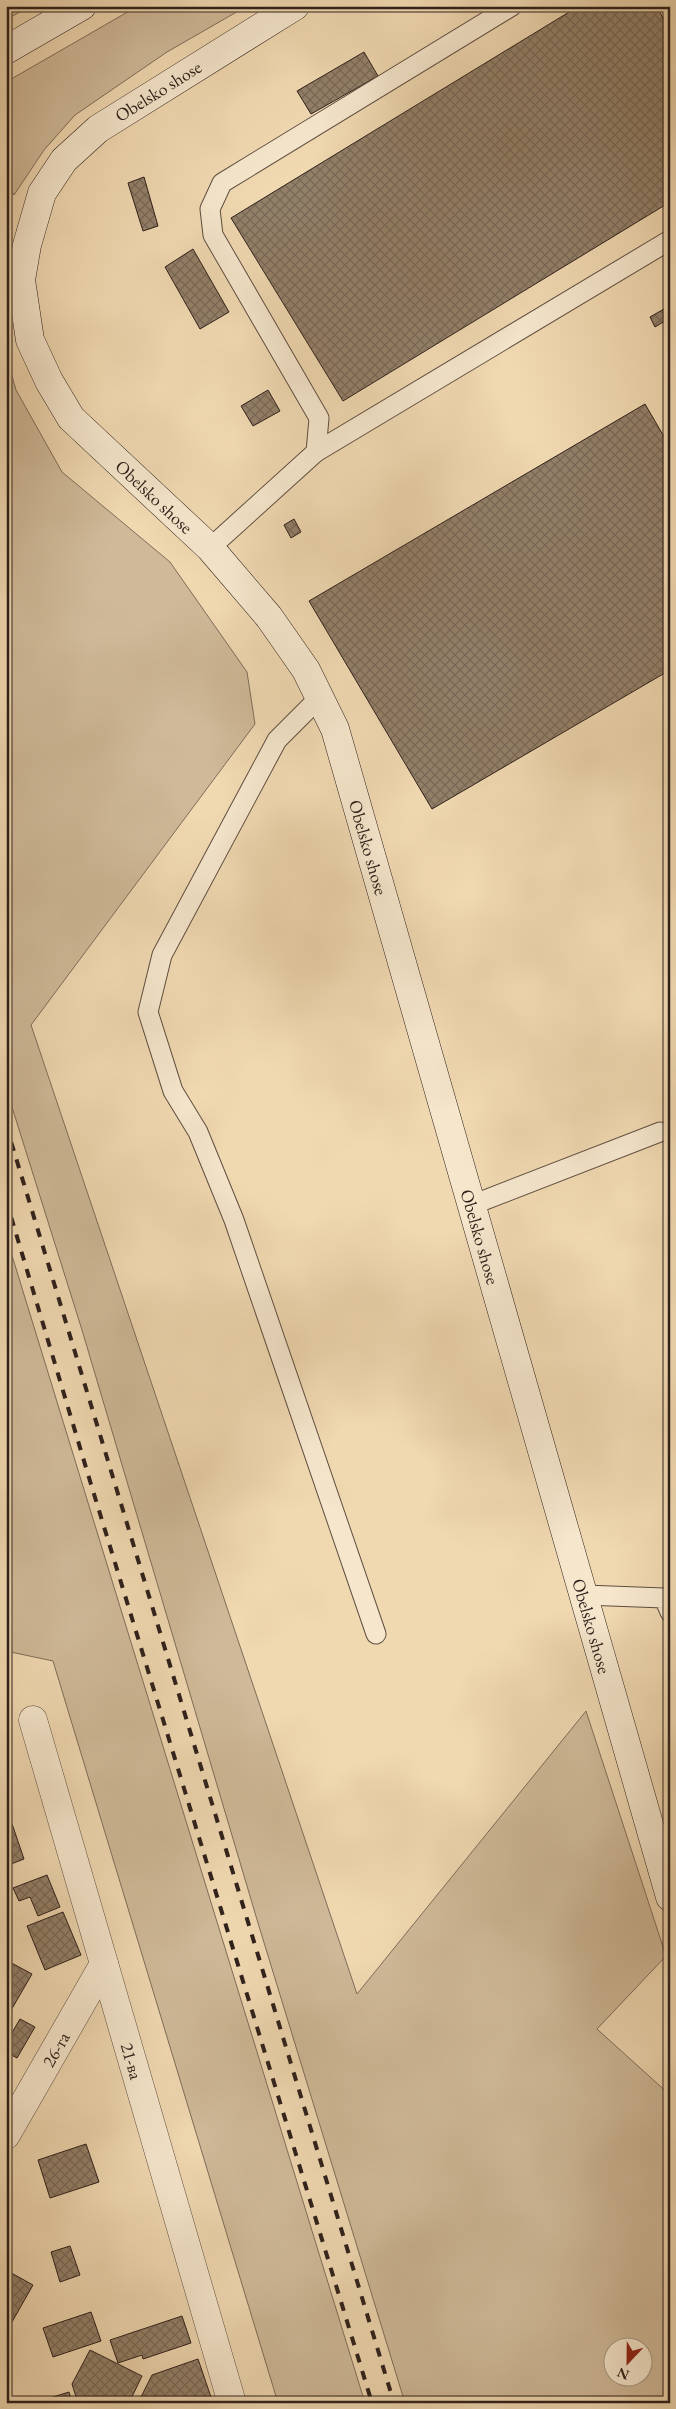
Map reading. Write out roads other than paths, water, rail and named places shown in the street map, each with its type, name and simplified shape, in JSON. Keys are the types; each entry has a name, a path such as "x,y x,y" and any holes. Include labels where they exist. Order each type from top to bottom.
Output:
{"street":[{"path":"6,50 82,6"},
{"name":"Obelsko shose","path":"296,6 98,129 64,160 42,193 26,245 21,280 30,340 49,381 71,418 210,548 269,617 306,670 335,730 670,1897"},
{"name":"21-ва","path":"33,1720 232,2403"},
{"name":"26-та","path":"6,2135 104,1964"}],"lane":[{"path":"316,452 319,418 213,235 210,209 222,183 512,6"},
{"path":"210,548 316,452 670,240"},
{"path":"319,698 277,740 162,955 148,1012 173,1091 198,1132 234,1220 376,1634"},
{"path":"472,1205 660,1132"},
{"path":"584,1596 664,1598 669,1610"}],"railway":[{"path":"6,1125 394,2403"},
{"path":"6,1200 372,2403"}]}
